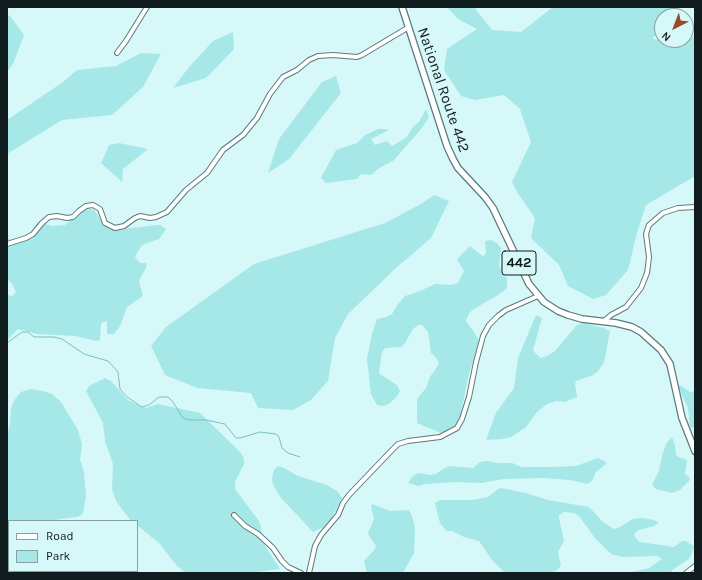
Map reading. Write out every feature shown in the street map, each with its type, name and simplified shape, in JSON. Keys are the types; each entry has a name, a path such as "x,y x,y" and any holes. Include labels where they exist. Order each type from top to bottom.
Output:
{"highway":[{"name":"National Route 442","path":"402,7 453,159 458,168 485,197 493,208 524,274 538,296 550,306 568,316 623,324 636,330 651,341 666,357 672,372 682,418 695,451"}],"street":[{"path":"117,53 147,7"},
{"path":"7,244 26,238 33,234 49,217 73,217 79,210 93,204 100,210 105,223 115,228 124,226 140,216 150,218 167,212 186,190 207,173 223,150 244,135 257,118 270,94 283,77 297,70 309,60 318,56 333,55 357,57 409,28"},
{"path":"604,321 611,315 626,307 640,288 647,273 649,257 646,234 649,225 663,213 678,208 695,207"},
{"path":"308,573 315,546 321,535 338,515 343,503 398,444 408,441 440,437 457,428 462,419 469,397 483,336 489,325 506,310 538,296"},
{"path":"234,515 273,548 288,567 301,573"},
{"path":"686,573 695,566"}],"green space":[{"path":"447,7 474,7 492,30 521,32 553,7 680,7 654,8 654,37 652,39 654,39 654,48 694,48 695,36 695,176 646,205 637,233 628,270 606,295 593,299 568,286 559,265 531,238 535,218 512,182 531,142 520,109 504,95 475,100 461,96 444,70 447,49 477,29 458,19"},
{"path":"7,14 11,17 24,35 13,64 7,72"},
{"path":"233,32 234,49 206,78 173,88 190,66 213,41"},
{"path":"141,53 161,54 143,87 112,115 62,120 7,154 7,120 63,82 77,70 116,66"},
{"path":"336,76 341,93 289,159 268,173 279,139 322,82"},
{"path":"426,109 429,117 422,128 393,161 379,168 371,175 361,174 357,179 326,183 321,178 336,150 357,143 365,135 378,129 388,129 387,131 371,139 375,145 387,141 392,146 407,137 413,127 419,122"},
{"path":"119,143 148,149 123,169 122,182 101,163 109,145"},
{"path":"434,195 449,201 431,238 396,268 348,314 335,338 328,381 311,400 293,410 258,408 251,393 197,388 165,375 151,346 166,327 254,264 385,223 421,204"},
{"path":"88,209 94,210 102,221 115,230 157,225 160,225 166,229 159,239 141,246 135,257 140,263 146,263 147,266 139,281 143,296 127,307 120,326 114,334 107,334 107,321 101,323 100,340 97,341 76,336 37,334 18,329 7,340 7,295 12,296 16,292 12,284 7,279 7,239 28,239 37,223 40,222 52,226 65,225 81,211"},
{"path":"491,240 497,243 501,248 499,265 507,279 507,286 506,289 498,295 472,310 468,315 466,321 479,341 469,374 459,421 451,430 441,433 417,423 417,399 426,388 430,377 439,364 437,359 431,353 428,332 422,325 418,325 413,329 401,347 385,348 382,352 379,372 397,385 400,391 389,404 383,406 377,405 371,394 367,359 372,334 377,319 392,314 405,296 435,284 451,285 458,283 464,271 457,259 470,246 484,256 486,253 485,241"},
{"path":"536,315 542,318 533,350 541,358 555,351 577,325 583,323 610,331 604,363 593,375 576,381 577,397 565,402 556,401 547,404 537,412 526,427 511,437 486,440 496,413 514,388 518,358"},
{"path":"105,378 111,381 128,400 140,406 146,408 158,404 200,413 240,452 244,458 244,464 235,482 235,489 259,521 261,527 261,540 280,569 247,573 186,573 177,566 160,544 138,526 138,520 130,520 116,501 112,489 113,464 105,441 103,423 86,391 89,386"},
{"path":"680,385 690,392 693,392 695,389 695,427 690,428 688,408 678,387"},
{"path":"30,389 43,391 52,394 61,402 78,430 82,444 80,460 84,472 86,497 83,513 78,517 57,520 8,520 8,571 7,436 10,424 11,408 15,399 21,392"},
{"path":"672,437 676,455 687,461 685,474 690,478 680,490 672,493 656,489 652,485 659,471 666,444"},
{"path":"598,458 606,462 605,465 596,472 592,481 587,484 570,480 544,478 504,479 481,483 456,482 425,484 419,486 408,483 413,476 418,473 430,475 436,474 449,466 473,468 480,462 486,461 512,463 521,467 551,467 576,466"},
{"path":"278,466 298,476 327,485 338,492 342,498 332,518 324,527 313,532 282,499 273,485 272,479 274,470"},
{"path":"501,488 526,493 548,500 589,507 603,522 614,529 633,519 643,518 654,520 659,523 639,530 634,534 640,542 674,547 682,541 685,541 694,546 693,550 689,559 672,570 671,573 628,573 649,568 662,559 656,556 623,557 611,554 595,538 579,516 574,513 564,512 559,515 564,541 558,552 561,566 556,571 544,573 505,573 492,560 479,541 464,537 452,531 446,531 440,523 435,503 440,500 473,500 488,497"},
{"path":"372,504 390,511 409,510 415,528 414,553 403,573 367,573 364,561 376,546 368,533 374,519 371,507"},
{"path":"10,572 32,572 28,573"}],"waterway":[{"path":"7,343 22,332 28,332 34,337 54,337 62,339 84,354 108,361 118,372 120,389 127,397 142,407 149,405 159,397 168,397 183,418 189,420 206,420 225,424 236,438 260,432 276,434 279,437 282,448 288,453 300,457"}]}
